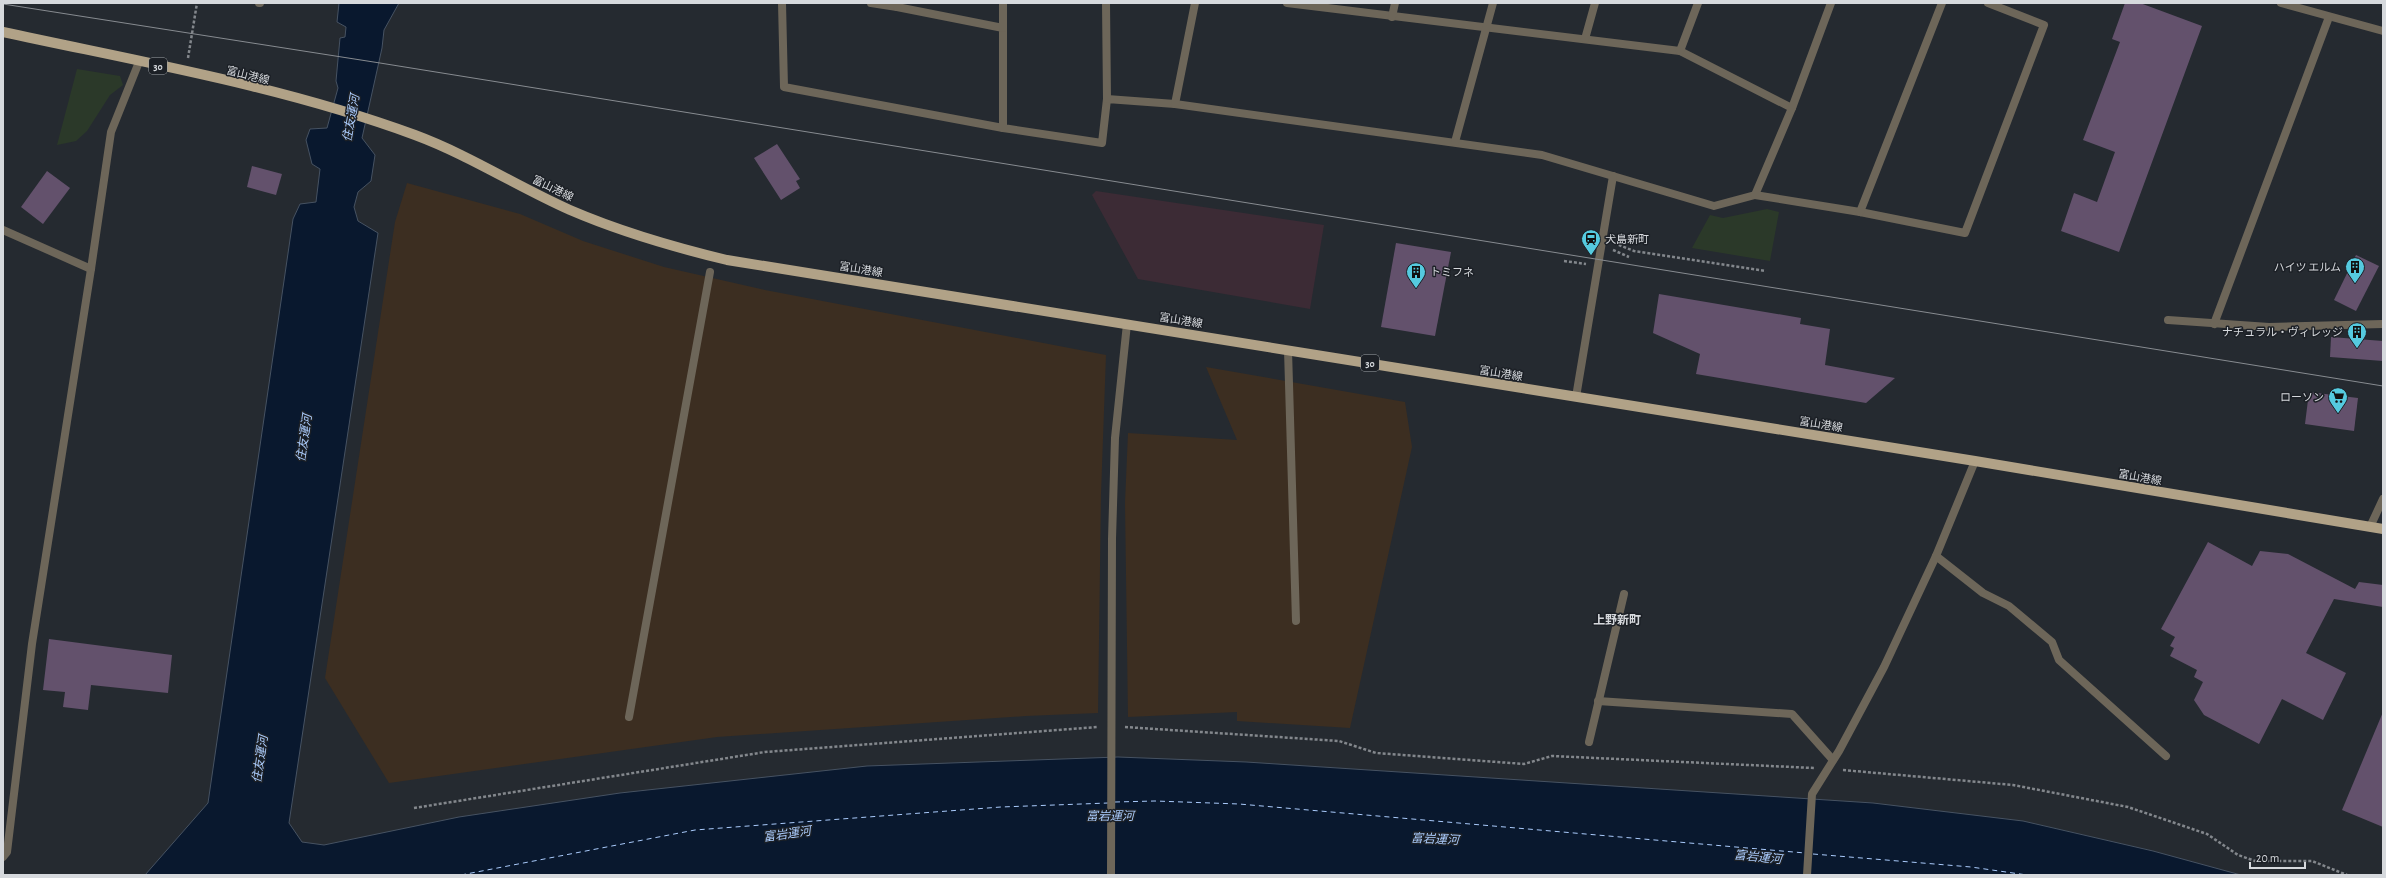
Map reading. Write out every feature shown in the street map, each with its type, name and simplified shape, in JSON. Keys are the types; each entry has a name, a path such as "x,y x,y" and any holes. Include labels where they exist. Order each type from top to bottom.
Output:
{"main road":[{"name":"富山港線","path":"3,32 185,72 312,103 379,123 438,145 576,212 623,232 677,248 727,260 1975,461 2383,529"}],"street":[{"path":"782,3 784,87 1003,128 1102,143 1107,99 1106,3"},
{"path":"871,3 897,5 1003,28"},
{"path":"1003,3 1003,128"},
{"path":"1175,104 1195,3"},
{"path":"1287,3 1680,51 1792,108"},
{"path":"1392,17 1395,3"},
{"path":"1455,142 1493,3"},
{"path":"1585,39 1596,3"},
{"path":"1680,51 1698,3"},
{"path":"1755,195 1792,108 1831,3"},
{"path":"1860,212 1942,3"},
{"path":"1107,99 1175,104 1542,155 1714,206 1755,195 1860,212 1965,233 2044,25 1988,3"},
{"path":"2281,3 2383,31"},
{"path":"2214,324 2329,17"},
{"path":"3,857 7,852 32,644 92,269 111,132 139,62"},
{"path":"1576,397 1613,176"},
{"path":"3,230 92,269"},
{"path":"628,716 710,272"},
{"path":"2168,320 2269,327 2383,324"},
{"path":"1111,875 1110,726 1112,539 1115,438 1127,324"},
{"path":"1288,350 1296,620"},
{"path":"1807,875 1812,794 1833,760 1884,667 1936,556 1975,461"},
{"path":"2370,527 2383,498"},
{"path":"1936,556 1983,593 2009,606 2052,642 2059,660 2166,756"},
{"path":"1589,742 1624,594"},
{"path":"1598,701 1792,714 1833,760"}],"path":[{"path":"185,72 197,3"},
{"path":"1602,240 1634,251 1766,271"},
{"path":"1564,261 1587,264 1586,270 1597,272"},
{"path":"414,808 652,768 765,752 1110,726 1340,741 1376,753 1524,764 1552,756 1827,769 2013,785 2128,807 2207,834 2238,855 2255,861 2312,861 2347,875"}],"shaded area":[{"path":"407,183 520,214 583,241 664,267 765,290 1106,355 1101,494 1098,713 1026,716 717,737 389,783 325,678 395,222"},
{"path":"1096,191 1324,225 1310,309 1138,279 1092,195"},
{"path":"1206,367 1405,402 1412,447 1350,728 1237,721 1237,712 1128,717 1125,503 1128,433 1237,440"}],"green space":[{"path":"77,69 120,76 123,85 110,95 87,131 76,141 57,145"},
{"path":"1767,209 1779,212 1770,261 1692,248 1710,215 1723,218"}],"water":[{"name":"富岩運河","path":"339,3 399,3 384,30 382,48 362,138 375,155 371,181 358,192 354,207 358,221 378,233 289,823 302,842 324,845 459,817 620,793 867,766 1118,757 1246,762 1873,803 2023,821 2153,851 2241,875 145,875 208,803 293,219 300,204 316,202 320,169 312,164 306,140 310,129 327,128 338,88 336,81 340,38 345,37 346,27 337,22"}],"building":[{"path":"2125,3 2140,3 2202,26 2119,252 2061,231 2074,193 2097,202 2115,152 2083,140 2120,42 2112,39"},
{"path":"777,144 800,179 796,181 800,188 781,200 754,158"},
{"path":"252,166 282,174 276,195 247,187"},
{"path":"47,171 70,188 43,224 21,207"},
{"name":"トミフネ","path":"1396,243 1451,252 1435,336 1381,327"},
{"name":"ハイツ エルム","path":"2356,255 2379,266 2356,311 2334,300"},
{"path":"1659,294 1801,318 1800,324 1830,329 1825,365 1895,378 1866,403 1696,374 1700,354 1653,333"},
{"name":"ナチュラル・ヴィレッジ","path":"2331,337 2383,341 2383,361 2330,357"},
{"path":"2309,392 2358,398 2354,431 2305,424"},
{"path":"2208,542 2252,566 2260,551 2288,554 2355,589 2359,582 2383,585 2383,607 2334,599 2306,653 2346,673 2323,720 2282,699 2259,744 2204,715 2194,700 2203,682 2194,677 2197,670 2170,656 2174,648 2170,646 2175,637 2161,629"},
{"path":"49,639 172,655 168,693 91,685 88,710 63,707 65,692 43,690"},
{"path":"2383,712 2383,827 2342,810"}],"ferry route":[{"path":"1115,802 1155,801 1239,804 1805,853"},
{"path":"461,875 695,830 1001,807 1108,803"},
{"path":"1813,854 1971,867 2027,875"}],"tram line":[{"path":"3,4 380,63 2383,386"}],"place":[{"name":"犬島新町","path":"1591,256"},
{"name":"ハイツ エルム","path":"2355,284"},
{"name":"トミフネ","path":"1416,289"},
{"name":"ナチュラル・ヴィレッジ","path":"2357,349"},
{"name":"ローソン","path":"2338,414"}],"district":[{"name":"上野新町","path":"1617,620"}],"water label":[{"name":"住友運河","path":"351,118"},
{"name":"住友運河","path":"304,438"},
{"name":"住友運河","path":"260,759"}]}
